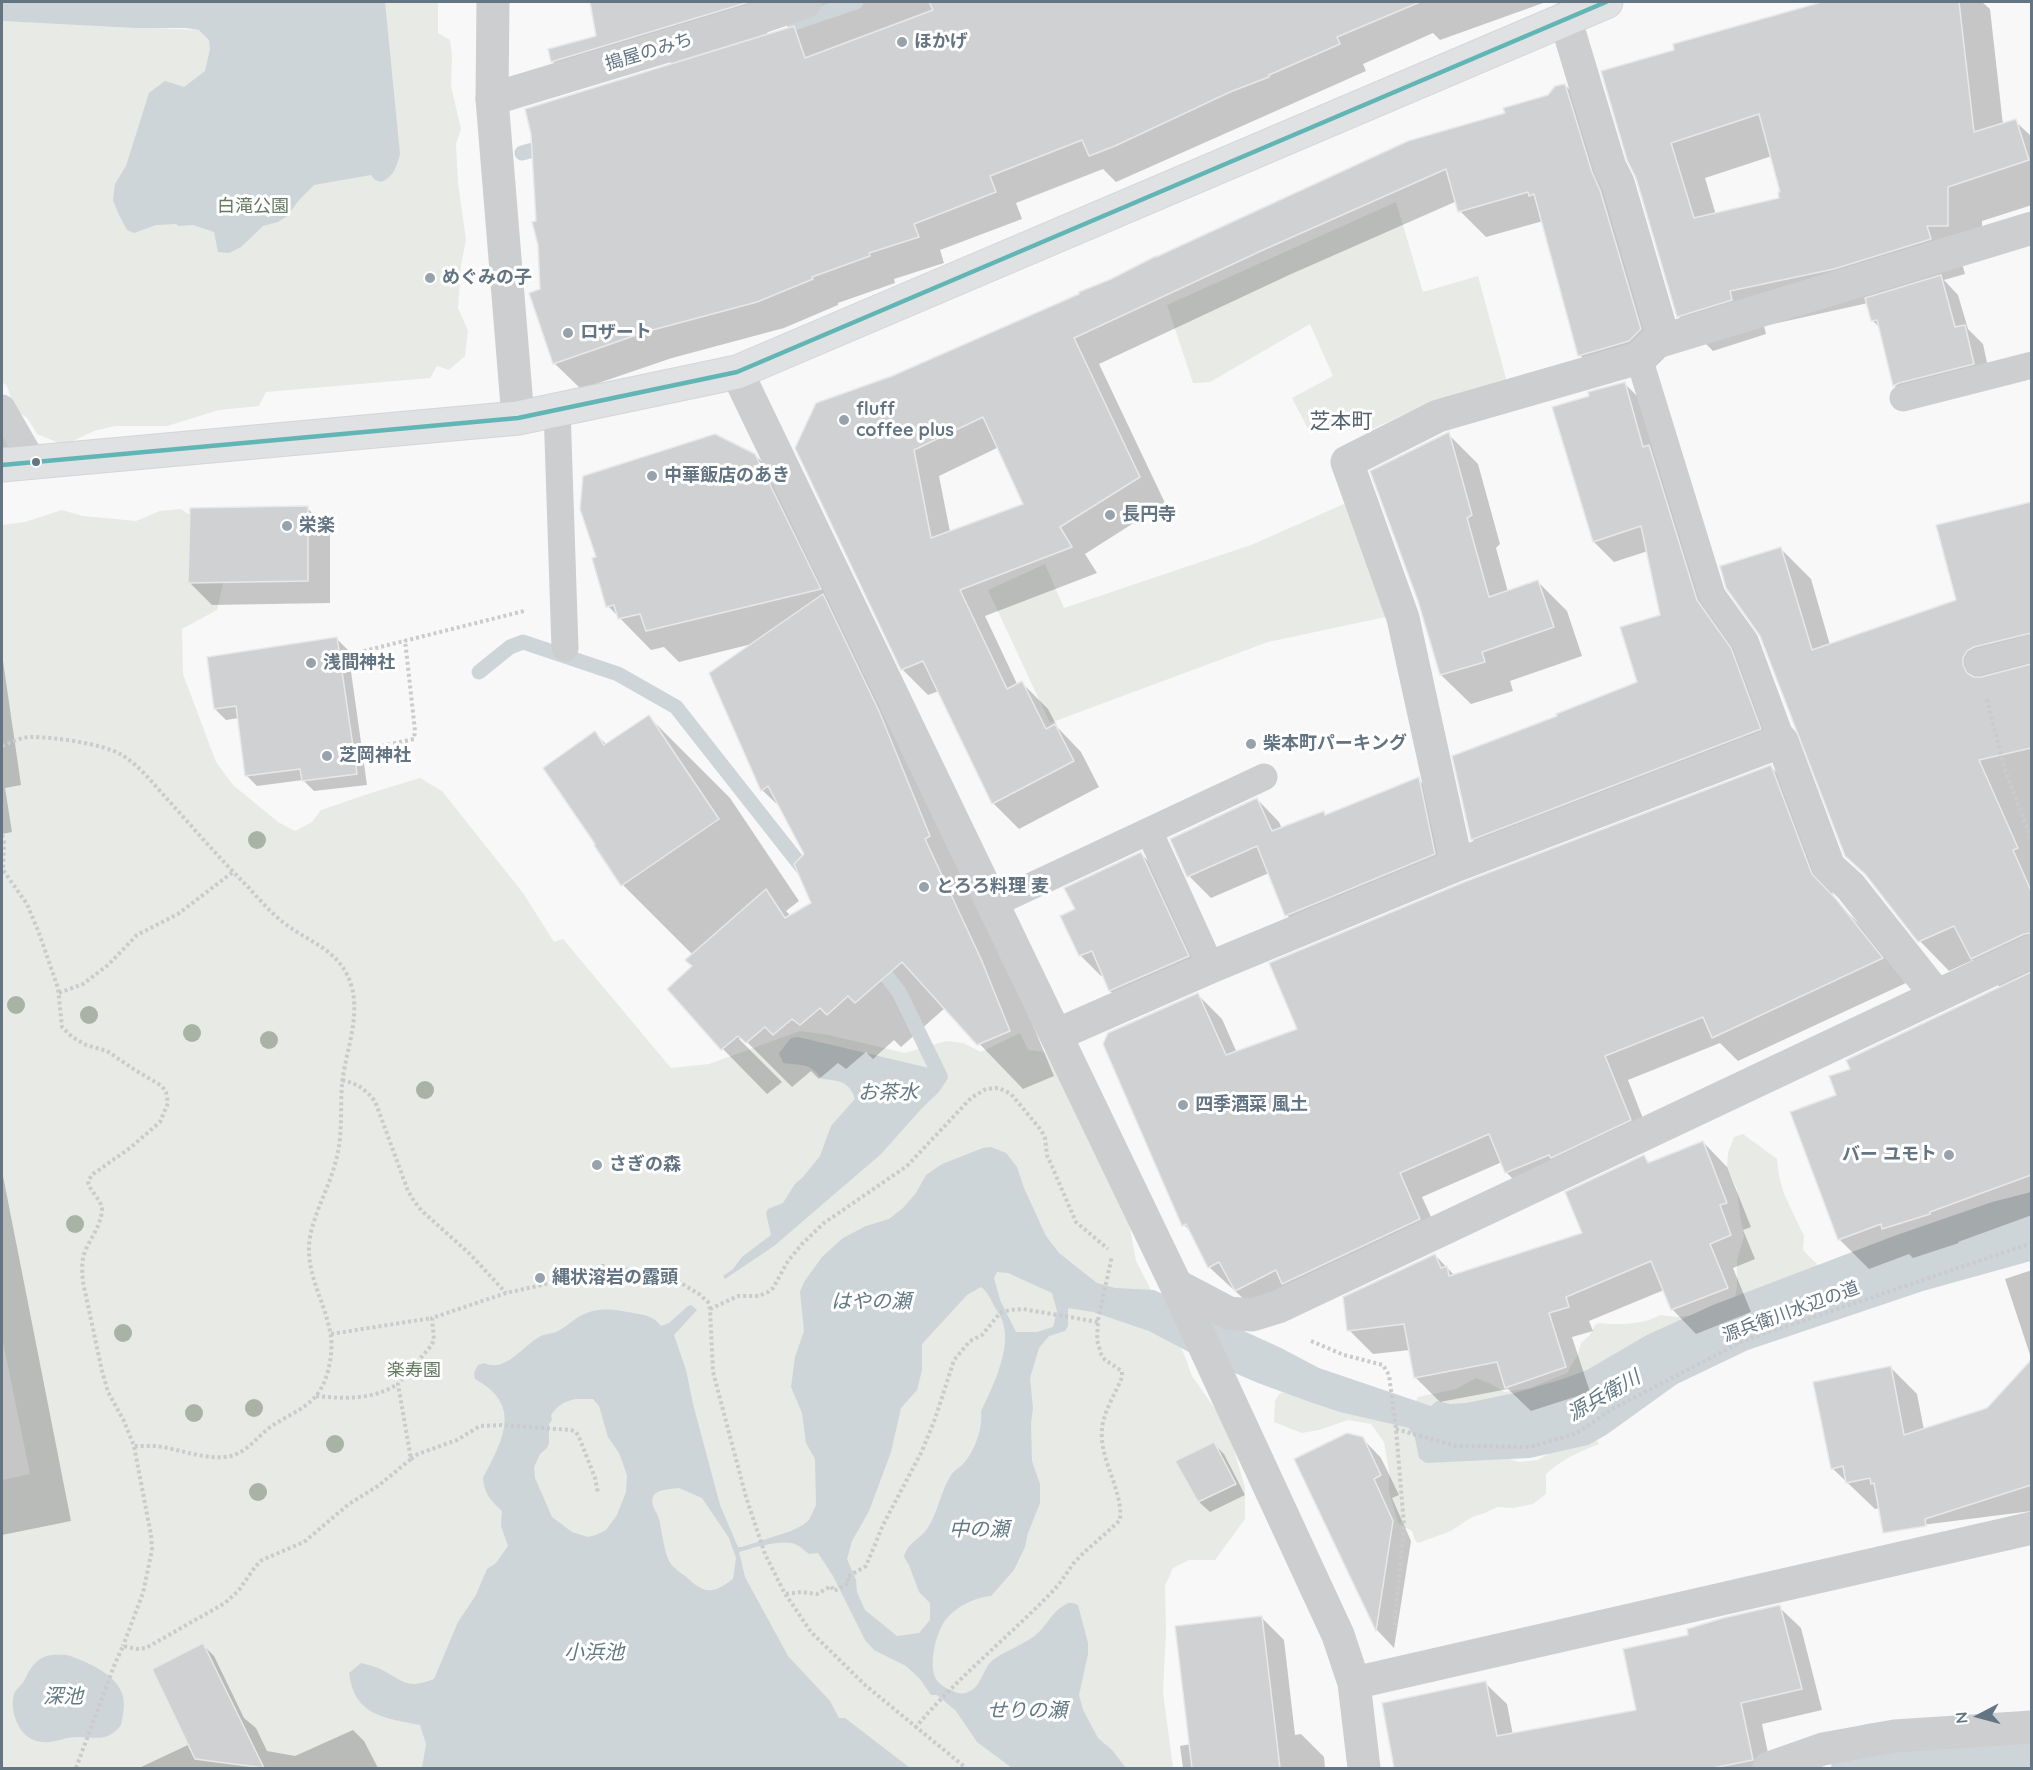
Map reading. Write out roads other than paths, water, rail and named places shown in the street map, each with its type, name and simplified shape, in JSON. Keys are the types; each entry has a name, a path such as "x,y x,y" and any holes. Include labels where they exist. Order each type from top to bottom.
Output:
{"main road":[{"path":"17,464 518,418 737,372 1587,7"}],"street":[{"path":"493,2 492,99 518,418"},
{"name":"搗屋のみち","path":"492,99 753,20 805,2"},
{"path":"1587,7 1610,167 1618,183 1652,349"},
{"path":"1457,865 1403,618 1347,462 1438,416 2031,228"},
{"path":"737,372 1179,1291 1338,1635 1353,1683 1364,1768"},
{"path":"1056,1035 1211,967 1457,865 1782,741 1829,867 1850,886 1936,996"},
{"path":"1179,1291 1228,1314 1252,1315 1278,1307 2031,951"},
{"path":"1353,1683 2031,1528"},
{"path":"1769,1768 1823,1749 1895,1736 2031,1727"}],"lane":[{"path":"1652,349 1712,595 1745,641 1782,741"},
{"path":"1903,398 2031,365"},
{"path":"2,408 17,464"},
{"path":"557,409 565,648"},
{"path":"1977,662 2031,648"},
{"path":"993,904 1264,777"},
{"path":"1149,831 1211,967"}],"water":[{"path":"2,2 385,2 400,154 396,167 389,177 381,182 375,180 371,175 314,185 287,216 278,222 263,226 241,247 229,253 218,252 214,232 193,225 156,225 134,233 127,230 113,200 115,184 126,166 149,93 165,81 184,87 205,71 210,49 209,40 199,30 186,28 136,28 2,21"},
{"name":"お茶水","path":"798,1037 946,1072 948,1078 939,1092 881,1154 774,1246 725,1279 723,1276 733,1269 742,1257 771,1235 766,1213 768,1209 783,1203 795,1184 820,1156 831,1126 855,1099 847,1085 843,1083 822,1079 809,1067 783,1063 779,1053 791,1038"},
{"path":"991,1147 1006,1153 1017,1167 1046,1236 1059,1253 1097,1283 1115,1288 1154,1290 1281,1348 1319,1368 1431,1406 1437,1401 1450,1404 1466,1403 1515,1393 1560,1380 1587,1370 1647,1335 1713,1305 1894,1236 1992,1202 2031,1192 2031,1261 1923,1291 1748,1350 1677,1384 1606,1435 1588,1445 1530,1458 1426,1463 1419,1458 1415,1438 1409,1428 1340,1412 1310,1402 1202,1359 1149,1331 1093,1312 1068,1308 1068,1326 1065,1331 1049,1336 1039,1348 1030,1378 1033,1408 1032,1461 1040,1484 1040,1503 1025,1547 1014,1570 991,1596 967,1603 943,1623 934,1648 934,1673 937,1681 944,1687 959,1693 973,1690 993,1660 1034,1636 1061,1607 1070,1603 1078,1605 1088,1643 1088,1654 1079,1695 1083,1710 1098,1738 1112,1750 1126,1768 1012,1768 977,1742 956,1711 937,1695 931,1695 920,1679 906,1666 874,1650 865,1640 833,1576 818,1553 809,1554 797,1545 784,1543 768,1544 739,1552 745,1577 788,1656 830,1701 839,1718 845,1718 910,1768 422,1768 426,1744 420,1725 383,1717 364,1707 352,1687 349,1673 361,1663 379,1668 408,1683 418,1684 434,1679 458,1622 476,1595 487,1569 496,1563 508,1546 501,1526 502,1511 489,1496 483,1478 502,1437 504,1412 499,1400 490,1389 475,1379 474,1373 478,1365 484,1363 499,1365 506,1362 539,1337 556,1332 583,1314 593,1311 610,1310 641,1314 652,1318 661,1326 669,1323 691,1305 697,1310 674,1335 686,1370 720,1505 738,1547 791,1531 809,1520 816,1505 815,1459 806,1443 802,1413 791,1387 795,1357 804,1331 800,1292 804,1282 822,1257 843,1238 866,1226 889,1219 903,1208 916,1193 926,1175 942,1164","holes":["997,1272 1008,1273 1052,1293 1057,1311 1053,1327 1037,1332 1016,1332 1000,1300 994,1278","981,1287 989,1295 1003,1324 1005,1337 1002,1358 995,1381 981,1411 981,1425 974,1446 967,1459 950,1477 927,1529 910,1545 904,1557 919,1592 930,1603 930,1620 919,1633 897,1636 865,1610 847,1559 852,1541 869,1511 891,1452 901,1408 917,1390 922,1370 922,1344 967,1295","576,1399 593,1399 599,1406 608,1437 619,1453 627,1475 626,1492 617,1515 606,1530 588,1537 572,1532 552,1517 535,1478 534,1467 540,1454 549,1443 551,1415 565,1402","679,1488 702,1498 729,1538 736,1558 733,1579 719,1588 703,1589 671,1564 652,1500 657,1492"]},
{"name":"深池","path":"49,1655 67,1655 101,1670 115,1682 124,1700 121,1725 105,1737 75,1737 45,1742 34,1740 23,1732 16,1720 13,1705 15,1692 37,1661"}],"waterway":[{"path":"794,23 856,2"},
{"path":"678,64 760,34"},
{"path":"522,153 551,145"},
{"path":"479,672 510,647 523,642 618,674 676,707 809,876"},
{"path":"875,961 899,992 940,1076"},
{"path":"1876,1768 2032,1756"}],"place":[{"name":"ほかげ","path":"902,42"},
{"name":"めぐみの子","path":"430,278"},
{"name":"ロザート","path":"568,333"},
{"name":"fluff coffee plus","path":"844,420"},
{"name":"中華飯店のあき","path":"652,476"},
{"name":"長円寺","path":"1110,515"},
{"name":"栄楽","path":"287,526"},
{"name":"浅間神社","path":"311,663"},
{"name":"柴本町パーキング","path":"1251,744"},
{"name":"芝岡神社","path":"327,756"},
{"name":"とろろ料理 麦","path":"924,887"},
{"name":"四季酒菜 風土","path":"1183,1105"},
{"name":"バー ユモト","path":"1949,1155"},
{"name":"さぎの森","path":"597,1165"},
{"name":"縄状溶岩の露頭","path":"540,1278"}],"district":[{"name":"芝本町","path":"1341,422"}],"park label":[{"name":"白滝公園","path":"253,207"},
{"name":"楽寿園","path":"414,1371"}],"water label":[{"name":"はやの瀬","path":"871,1302"},
{"name":"源兵衛川","path":"1604,1396"},
{"name":"中の瀬","path":"979,1530"},
{"name":"小浜池","path":"594,1653"},
{"name":"せりの瀬","path":"1027,1711"}]}
